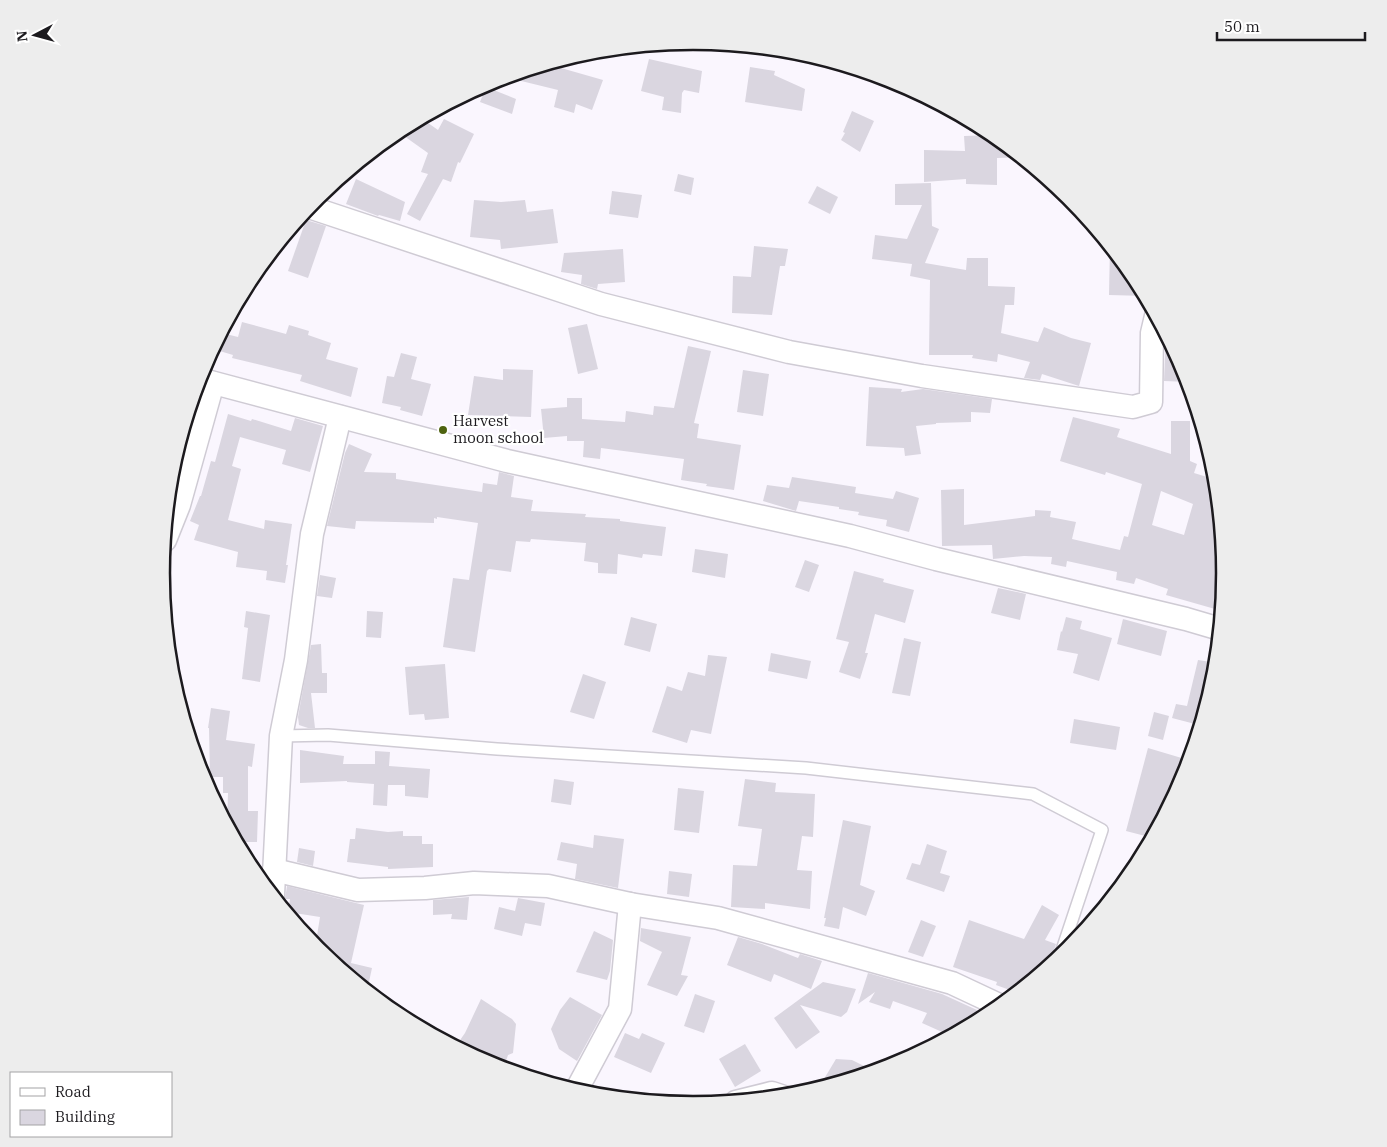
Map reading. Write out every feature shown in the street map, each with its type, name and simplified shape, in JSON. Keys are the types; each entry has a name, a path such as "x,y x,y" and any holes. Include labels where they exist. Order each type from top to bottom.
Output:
{"street":[{"path":"317,210 602,304 789,352 922,376 1133,407 1151,402 1152,334 1154,325"},
{"path":"207,381 508,461 850,536 936,559 1186,618 1214,627"},
{"path":"173,521 180,505 205,387"},
{"path":"273,885 281,736 296,660 312,534 340,417"},
{"path":"274,870 358,890 425,888 474,883 548,886 630,904 718,918 952,983 993,1002"},
{"path":"580,1084 620,1009 630,904"}],"lane":[{"path":"281,736 328,734 497,749 806,768 1033,794 1102,830 1064,944"}],"building":[{"path":"649,59 702,71 699,93 684,90 682,93 681,113 662,110 664,97 641,91"},
{"path":"750,67 775,71 774,75 805,89 802,111 745,102"},
{"path":"560,68 603,80 592,110 576,104 574,113 554,107 558,90 519,80"},
{"path":"493,90 516,99 512,114 480,102 483,95"},
{"path":"852,111 874,121 860,152 841,140"},
{"path":"444,119 474,134 460,163 458,162 451,182 443,179 420,221 407,214 428,174 421,172 428,153 405,137 428,123 438,130"},
{"path":"980,135 1011,157 997,158 997,185 966,184 966,179 924,182 924,150 965,151 964,136"},
{"path":"678,174 694,178 691,195 674,191"},
{"path":"356,179 405,202 400,221 378,216 346,204"},
{"path":"931,183 932,226 939,229 925,263 966,270 967,258 988,258 988,286 1015,287 1014,305 1005,305 1001,333 1038,342 1044,327 1071,338 1091,343 1079,386 1042,374 1040,380 1024,378 1030,362 998,354 997,362 972,358 973,355 929,355 930,280 910,276 912,264 872,259 875,235 907,239 922,205 895,205 895,184"},
{"path":"817,186 838,197 830,214 808,203"},
{"path":"612,191 642,195 638,218 609,214"},
{"path":"474,200 501,202 525,200 527,212 553,209 558,243 501,249 500,240 470,237"},
{"path":"307,220 326,226 308,278 288,271 305,222"},
{"path":"754,246 788,249 785,266 780,266 772,315 732,313 733,276 751,277"},
{"path":"623,249 625,282 598,284 597,289 581,284 582,275 561,272 564,253"},
{"path":"1110,256 1137,296 1109,295"},
{"path":"242,322 286,334 289,325 309,331 308,335 331,343 326,359 358,368 351,397 300,381 302,375 232,358 233,355 220,351 228,334 238,337"},
{"path":"587,324 598,369 578,374 568,328"},
{"path":"688,346 711,351 694,423 699,424 697,438 741,445 734,490 681,480 684,459 601,448 600,459 583,457 584,441 567,441 567,436 544,438 541,409 567,407 567,398 582,398 582,419 625,422 626,411 653,415 654,406 674,408"},
{"path":"1165,347 1180,382 1164,381"},
{"path":"401,353 417,357 411,379 431,384 422,416 400,410 401,407 382,403 387,376 394,377"},
{"path":"503,369 533,370 531,417 468,415 474,376 503,380"},
{"path":"743,370 769,374 763,416 737,412"},
{"path":"869,387 902,389 901,392 923,389 992,399 990,413 971,412 971,422 936,423 916,426 921,454 905,456 904,448 866,446"},
{"path":"228,414 291,431 295,418 323,426 310,472 282,464 286,450 240,437 232,466 241,469 228,520 264,529 265,520 292,524 285,583 266,580 267,571 236,567 238,552 194,540 199,525 190,521 201,496 211,461 215,462"},
{"path":"1073,417 1120,429 1117,437 1171,454 1171,421 1190,421 1190,461 1197,464 1194,473 1208,477 1213,505 1217,574 1216,609 1166,595 1168,589 1136,578 1134,584 1116,580 1117,572 1067,561 1066,567 1051,564 1052,557 1024,556 993,559 992,545 942,546 941,490 964,489 964,525 1035,516 1035,510 1051,511 1050,517 1076,522 1072,539 1120,550 1124,536 1128,537 1142,484 1106,472 1105,475 1060,461","holes":["1161,491 1193,504 1184,535 1152,525"]},
{"path":"349,444 372,454 364,472 396,473 396,479 482,492 483,483 497,485 499,472 514,476 511,497 533,500 531,511 586,514 585,517 620,519 620,521 666,527 662,556 643,554 642,558 618,554 617,574 598,573 598,563 584,561 586,543 531,539 530,542 516,541 511,572 489,569 487,571 475,652 443,647 453,578 469,580 478,523 437,517 437,519 434,518 434,523 356,521 355,529 327,526 345,453"},
{"path":"792,477 856,487 855,493 893,499 896,491 919,498 909,532 886,526 887,520 858,515 859,512 839,509 839,507 799,501 796,511 763,501 767,485 789,488"},
{"path":"695,549 728,554 725,578 692,572"},
{"path":"805,560 819,565 809,592 795,587"},
{"path":"854,571 884,579 883,582 914,590 905,623 875,614 865,653 868,653 860,679 839,672 849,642 836,639"},
{"path":"320,575 336,578 332,598 317,596"},
{"path":"998,588 1026,594 1020,620 991,613"},
{"path":"246,611 270,615 260,682 242,679 248,628 244,627"},
{"path":"367,611 383,612 381,638 366,637"},
{"path":"631,617 657,624 650,652 624,645"},
{"path":"1066,617 1082,621 1080,629 1112,638 1099,681 1073,673 1078,654 1057,650"},
{"path":"1123,619 1167,631 1161,656 1117,644"},
{"path":"904,638 921,642 910,696 892,693"},
{"path":"321,644 322,673 327,673 327,693 311,693 315,728 308,728 299,725 298,717 311,645"},
{"path":"771,653 811,661 807,679 768,671"},
{"path":"708,655 727,657 711,734 691,730 687,743 652,732 667,686 682,691 688,672 705,676"},
{"path":"1198,660 1210,662 1194,724 1172,718 1176,704 1187,706"},
{"path":"445,664 449,718 425,720 424,714 409,715 405,667"},
{"path":"583,674 606,682 594,719 570,712"},
{"path":"211,708 230,711 226,740 255,744 252,767 248,766 248,811 258,811 257,842 244,842 227,811 228,793 223,793 223,777 211,777 210,774 208,728"},
{"path":"1154,712 1169,716 1163,740 1148,736"},
{"path":"1074,719 1120,727 1116,750 1070,743"},
{"path":"1148,748 1183,758 1163,805 1146,836 1126,831"},
{"path":"300,750 344,756 343,764 375,764 375,751 390,752 389,766 430,769 428,798 405,796 405,785 388,785 387,806 373,805 374,784 347,781 300,783"},
{"path":"554,779 574,782 571,805 551,802"},
{"path":"745,779 776,783 775,792 815,794 813,837 802,836 797,870 812,871 810,909 765,903 765,909 731,907 733,865 757,866 762,829 738,826"},
{"path":"678,788 704,791 699,833 674,830"},
{"path":"843,820 871,826 860,885 875,891 866,916 843,907 839,929 824,926 826,918 824,918"},
{"path":"356,828 388,832 403,831 403,836 422,836 422,844 433,844 433,867 388,869 388,867 347,862 350,839 355,839"},
{"path":"594,835 624,839 618,888 575,879 577,864 557,860 561,842 593,848"},
{"path":"927,844 947,851 940,873 950,876 944,892 906,879 912,863 920,865"},
{"path":"299,848 315,851 313,866 297,862"},
{"path":"669,871 692,874 689,897 667,894"},
{"path":"287,886 364,905 351,963 372,968 369,984 317,937 320,917 295,913 289,906 290,899 285,899"},
{"path":"469,897 467,920 451,919 452,914 433,915 433,900"},
{"path":"518,898 545,903 541,926 525,923 522,936 494,929 499,907 515,911"},
{"path":"1042,905 1059,915 1045,940 1056,944 1053,954 1010,990 996,985 997,982 953,967 969,920 1024,939"},
{"path":"921,920 936,926 923,957 908,952"},
{"path":"641,928 691,937 681,975 688,976 677,996 647,985 662,952 640,941"},
{"path":"594,931 613,940 610,971 607,980 576,972"},
{"path":"738,937 798,958 800,954 822,961 811,989 774,974 771,982 727,965"},
{"path":"868,973 942,994 977,1010 975,1015 944,1033 922,1023 927,1013 893,1001 890,1009 869,1002 875,992 858,1004"},
{"path":"823,982 856,989 847,1012 841,1017 800,1005 820,1032 796,1049 774,1018"},
{"path":"695,994 715,1001 704,1033 684,1026"},
{"path":"570,997 602,1015 577,1061 559,1049 551,1029 560,1010"},
{"path":"481,999 512,1019 516,1024 513,1053 508,1055 506,1062 493,1057 459,1041"},
{"path":"625,1033 639,1039 642,1033 665,1043 651,1073 614,1057"},
{"path":"745,1044 761,1071 735,1087 719,1059"},
{"path":"836,1059 852,1060 867,1067 829,1079 823,1080"}],"place":[{"name":"Harvest moon school","path":"443,430"}]}
